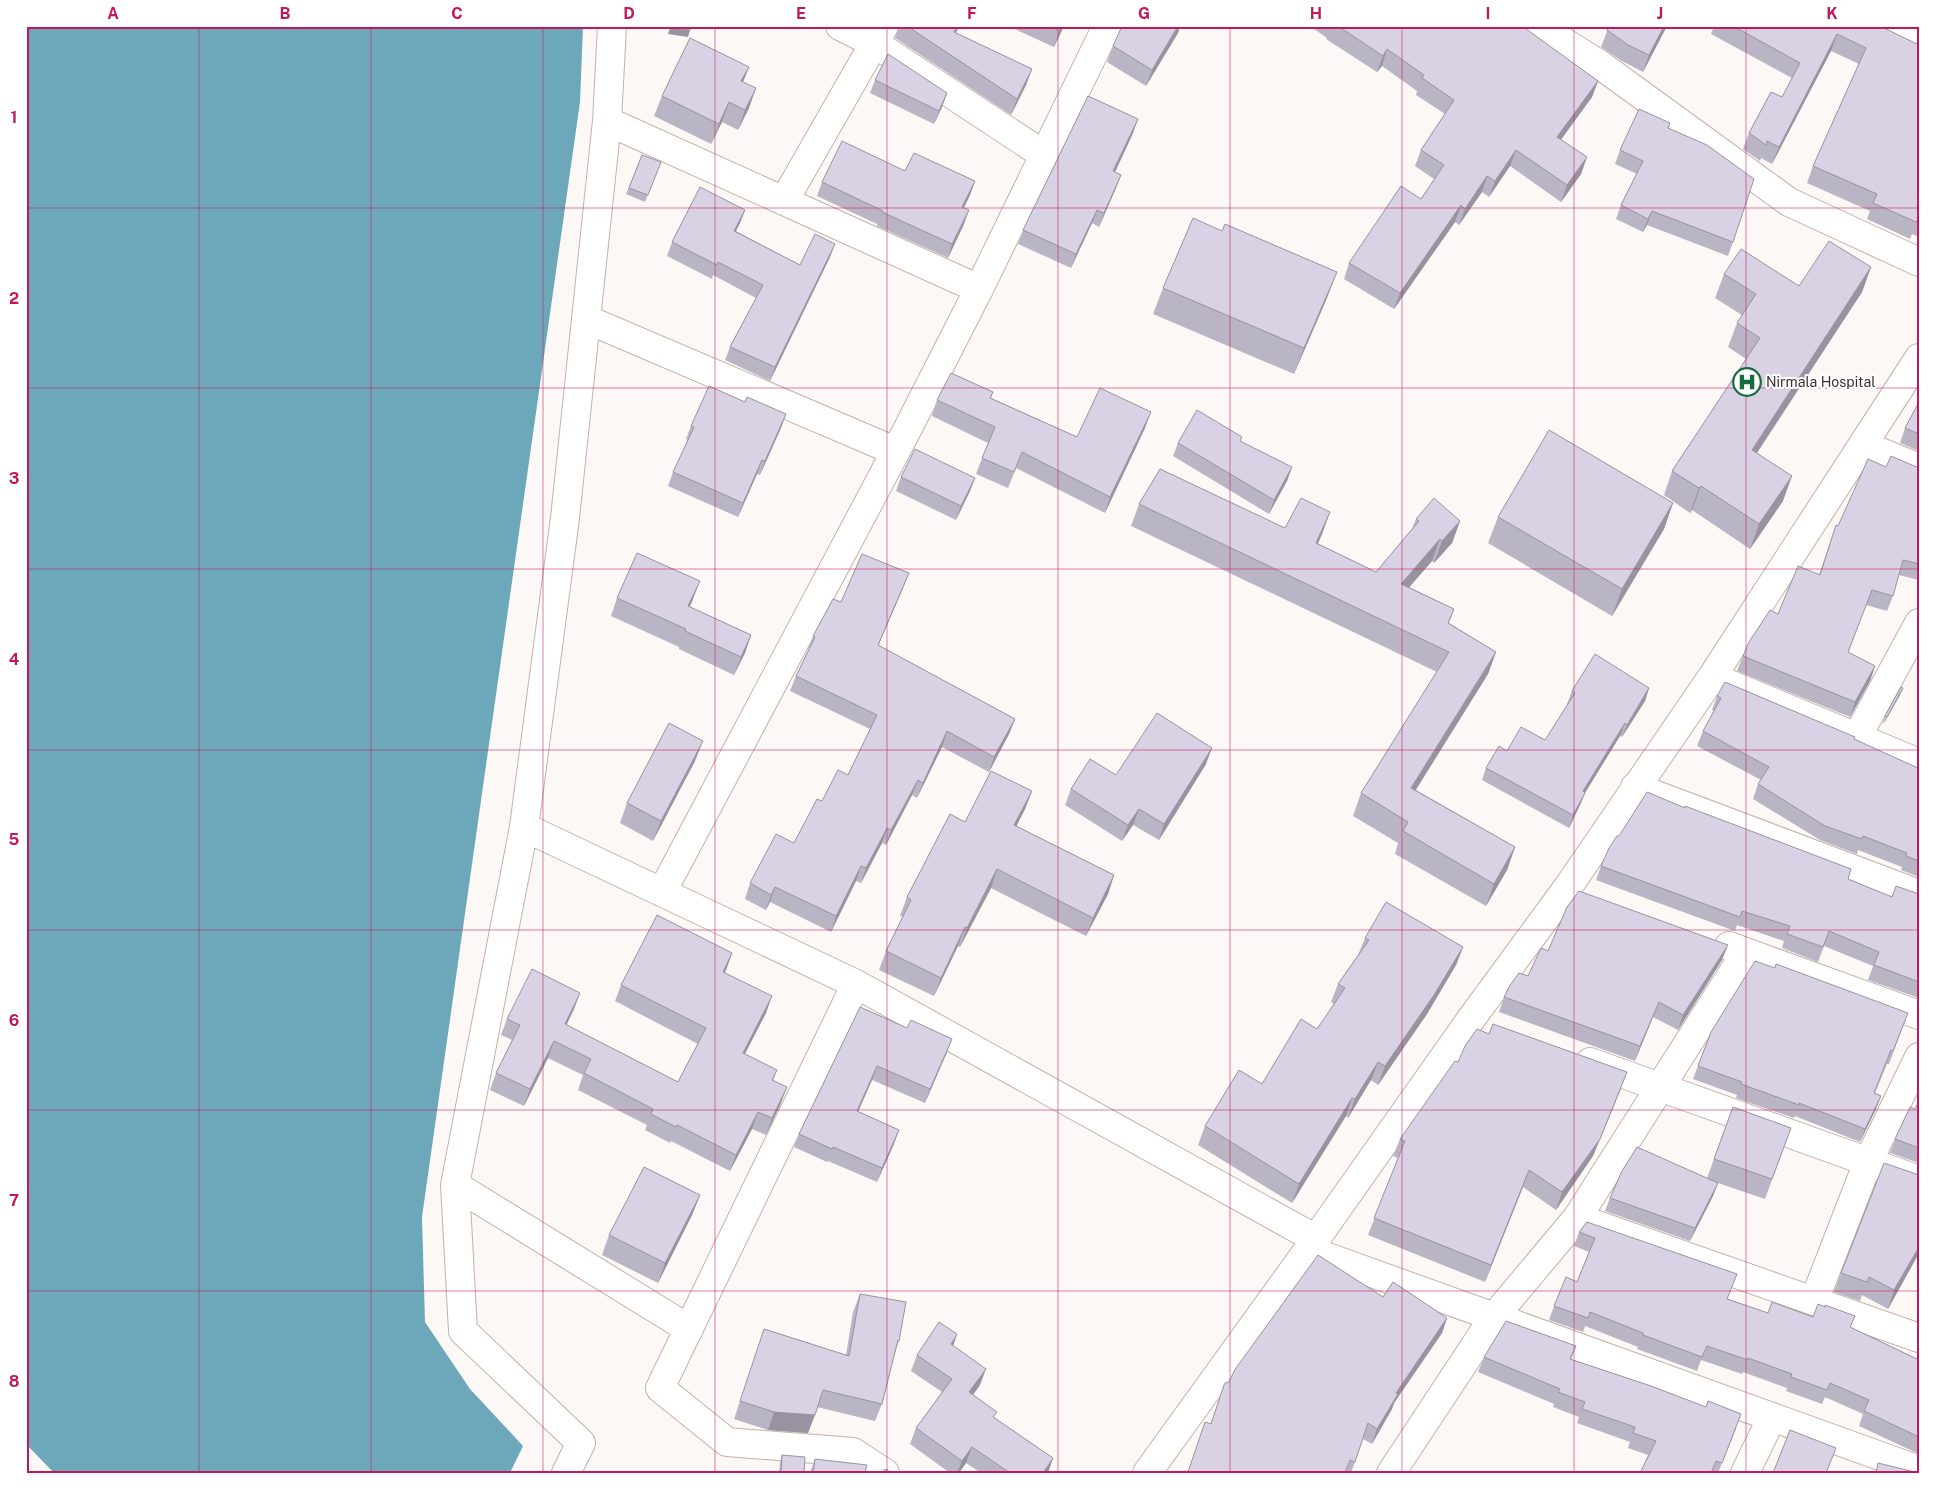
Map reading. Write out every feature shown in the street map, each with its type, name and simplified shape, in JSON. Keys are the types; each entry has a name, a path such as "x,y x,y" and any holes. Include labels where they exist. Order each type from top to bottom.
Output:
{"street":[{"path":"566,1473 581,1444 463,1331 455,1185 524,827 565,518 607,121 612,26"},
{"path":"840,26 879,35 1044,155"},
{"path":"662,892 896,451 979,289 1107,26"},
{"path":"1538,26 1599,64 1789,202 1919,262"},
{"path":"1888,26 1919,42"},
{"path":"784,201 879,35"},
{"path":"607,121 979,289"},
{"path":"586,319 896,451"},
{"path":"1147,1473 1312,1245 1471,1019 1568,887 1712,677 1919,358"},
{"path":"1863,445 1919,468"},
{"path":"1857,737 1919,623"},
{"path":"1712,677 1919,763"},
{"path":"1635,787 1919,894"},
{"path":"524,827 856,984 1312,1245 1494,1316 1919,1470"},
{"path":"1568,887 1596,897"},
{"path":"1708,938 1919,1015"},
{"path":"1391,1473 1494,1316 1577,1218 1746,952"},
{"path":"856,984 660,1388 727,1442 853,1452 885,1473"},
{"path":"1471,1019 1500,1030"},
{"path":"1565,1053 1919,1180"},
{"path":"1814,1301 1868,1162 1919,1057"},
{"path":"455,1185 688,1329"},
{"path":"1577,1218 1919,1338"},
{"path":"1745,1473 1772,1417"}],"water":[{"path":"26,26 583,26 580,102 422,1217 425,1322 470,1389 523,1446 510,1473 54,1473 26,1444"}],"building":[{"path":"670,26 691,26 690,30 670,28"},
{"path":"907,26 957,26 954,32 1032,69 1017,99"},
{"path":"1049,26 1062,26 1059,31"},
{"path":"1122,26 1178,26 1152,70 1113,46"},
{"path":"1338,26 1522,26 1598,81 1557,137 1587,157 1567,185 1516,150 1495,181 1487,176 1465,209 1461,205 1400,293 1349,263 1401,186 1421,199 1444,165 1421,150 1454,100 1422,78 1424,75 1387,49 1383,56"},
{"path":"1609,26 1664,26 1649,55 1628,45 1607,30"},
{"path":"1733,26 1880,26 1919,45 1919,217 1916,222 1873,203 1877,194 1813,166 1866,48 1837,34 1779,147 1767,141 1766,145 1749,133 1771,92 1782,97 1800,63"},
{"path":"690,38 749,67 741,81 756,88 745,110 729,102 719,124 662,96"},
{"path":"888,54 947,93 939,111 875,80"},
{"path":"1088,96 1138,119 1113,171 1121,175 1104,213 1097,210 1076,254 1023,230"},
{"path":"1639,109 1670,123 1668,128 1707,145 1754,179 1733,242 1652,211 1648,219 1621,205 1643,161 1620,150"},
{"path":"842,141 905,171 914,153 975,181 962,207 969,210 952,244 822,182"},
{"path":"642,155 661,162 648,195 629,188"},
{"path":"700,187 745,210 734,231 800,265 815,234 835,244 775,367 730,347 763,285 718,262 717,265 672,242"},
{"path":"1193,218 1222,231 1225,224 1337,272 1304,348 1163,288"},
{"path":"1829,241 1871,267 1752,450 1792,476 1759,524 1701,486 1699,488 1672,471 1760,338 1737,323 1756,294 1724,274 1741,249 1799,286"},
{"path":"951,373 993,392 990,398 1077,437 1100,388 1151,412 1110,497 1022,452 1014,472 982,458 995,427 937,400"},
{"path":"709,386 745,402 747,397 786,414 765,461 762,460 743,503 673,472 694,427 691,426"},
{"path":"1919,402 1919,434 1905,428"},
{"path":"1197,410 1242,437 1240,441 1292,467 1274,500 1178,443"},
{"path":"1549,430 1673,503 1622,589 1498,517"},
{"path":"915,449 975,478 961,506 901,477"},
{"path":"1891,456 1919,468 1919,564 1903,560 1893,596 1872,590 1848,652 1875,666 1855,702 1743,656 1749,642 1770,610 1778,614 1798,566 1820,575 1836,525 1838,526 1868,459 1886,467"},
{"path":"1160,469 1285,528 1301,498 1330,512 1316,543 1376,572 1419,521 1416,519 1434,498 1460,521 1442,541 1440,539 1401,584 1454,609 1448,623 1496,652 1411,788 1515,847 1494,884 1403,831 1408,822 1361,793 1449,652 1139,504"},
{"path":"637,553 700,581 688,606 751,635 741,657 685,631 686,629 617,598"},
{"path":"862,554 909,573 878,645 1015,719 994,757 947,731 923,783 918,780 891,830 887,828 866,868 861,866 836,916 775,887 771,895 750,883 776,834 794,843 817,799 822,801 838,770 848,775 877,715 796,676 815,637 813,636 833,599 841,602"},
{"path":"1595,654 1649,688 1583,791 1585,793 1573,815 1486,768 1499,746 1507,751 1521,727 1545,740 1575,693 1572,691"},
{"path":"1725,682 1855,737 1854,739 1918,768 1919,766 1919,861 1906,856 1907,853 1863,836 1862,839 1825,826 1758,784 1769,767 1703,731 1721,698 1717,696"},
{"path":"1901,687 1903,688 1887,717 1885,716"},
{"path":"1157,713 1212,748 1164,824 1139,809 1128,825 1071,789 1090,759 1116,775"},
{"path":"669,723 703,741 661,821 627,803"},
{"path":"991,771 1032,791 1014,825 1114,875 1093,918 997,869 967,928 965,927 941,978 886,951 911,900 907,897 950,814 965,822"},
{"path":"1647,792 1685,808 1685,806 1851,869 1848,879 1892,897 1896,886 1919,894 1919,982 1874,965 1879,952 1829,931 1823,947 1787,934 1790,926 1742,911 1740,917 1601,866 1609,848 1617,836 1619,836"},
{"path":"1579,891 1728,945 1683,1015 1659,1002 1640,1046 1504,997 1519,973 1528,976 1541,948 1548,951 1567,907"},
{"path":"1386,902 1463,947 1434,995 1385,1066 1378,1062 1355,1099 1352,1098 1299,1184 1205,1126 1239,1070 1262,1084 1301,1019 1317,1029 1345,988 1338,984 1369,940 1365,938"},
{"path":"657,915 732,953 723,972 772,996 743,1053 777,1070 772,1080 787,1087 772,1118 758,1112 736,1155 651,1114 653,1109 584,1073 591,1059 554,1041 530,1089 496,1073 520,1025 507,1019 532,969 580,993 565,1024 678,1082 706,1028 621,985"},
{"path":"1755,961 1775,968 1776,964 1908,1013 1874,1093 1881,1096 1865,1129 1799,1103 1799,1105 1741,1084 1742,1082 1698,1066 1711,1032"},
{"path":"860,1007 907,1028 911,1020 952,1039 930,1089 877,1066 857,1111 899,1130 882,1168 799,1134"},
{"path":"1493,1024 1627,1072 1600,1139 1562,1192 1529,1170 1491,1265 1374,1218 1405,1141 1400,1139 1455,1061 1458,1062 1465,1046 1477,1029 1489,1034"},
{"path":"1919,1101 1919,1148 1895,1139 1910,1107 1915,1109"},
{"path":"1733,1107 1791,1128 1772,1179 1714,1159"},
{"path":"1637,1147 1718,1183 1695,1228 1610,1198 1622,1171"},
{"path":"1884,1163 1919,1175 1919,1247 1894,1290 1869,1277 1867,1282 1841,1273"},
{"path":"644,1167 700,1195 665,1263 609,1235"},
{"path":"1587,1222 1737,1274 1727,1299 1768,1313 1772,1302 1813,1317 1818,1304 1855,1316 1850,1327 1919,1360 1919,1437 1864,1411 1869,1400 1830,1383 1827,1390 1791,1377 1792,1374 1707,1346 1702,1357 1643,1335 1643,1333 1590,1312 1588,1318 1554,1306 1566,1277 1577,1282 1595,1238 1579,1232"},
{"path":"1318,1255 1383,1297 1393,1282 1447,1318 1396,1393 1398,1394 1377,1429 1368,1423 1355,1462 1350,1460 1345,1473 1184,1473 1184,1471 1188,1472 1205,1422 1211,1424 1224,1385 1226,1382 1228,1383 1236,1368"},
{"path":"860,1294 906,1302 899,1341 882,1404 823,1390 815,1415 774,1412 740,1401 764,1329 849,1356"},
{"path":"1506,1321 1576,1346 1570,1359 1706,1407 1708,1401 1741,1414 1722,1463 1716,1461 1711,1473 1640,1473 1656,1441 1633,1433 1635,1427 1582,1409 1585,1402 1558,1392 1560,1389 1484,1357"},
{"path":"939,1322 957,1334 951,1344 986,1369 969,1392 997,1412 993,1417 1053,1458 1043,1473 1010,1473 972,1447 962,1461 916,1428 952,1379 917,1355"},
{"path":"1790,1430 1836,1448 1826,1473 1773,1473"},
{"path":"782,1455 805,1457 804,1473 781,1473"},
{"path":"815,1459 867,1465 865,1473 813,1473"},
{"path":"1878,1463 1919,1473 1876,1473"},
{"path":"885,1469 888,1470 888,1473 882,1473"}],"place":[{"name":"Nirmala Hospital","path":"1747,382"}]}
